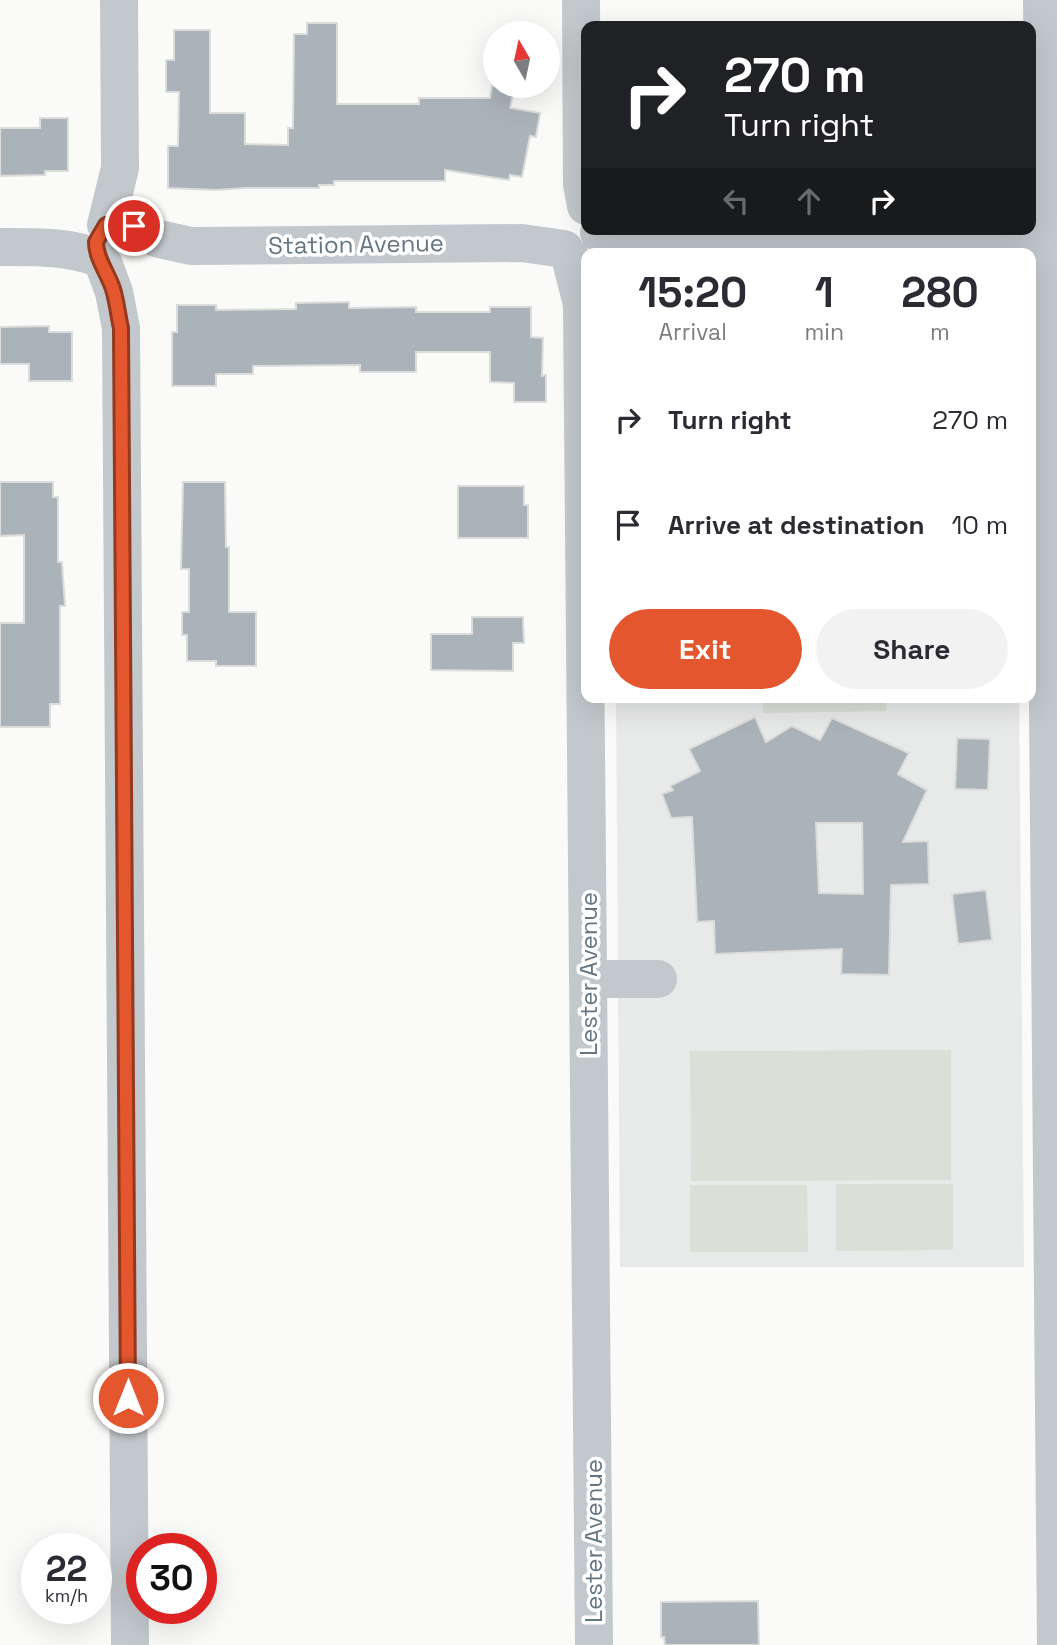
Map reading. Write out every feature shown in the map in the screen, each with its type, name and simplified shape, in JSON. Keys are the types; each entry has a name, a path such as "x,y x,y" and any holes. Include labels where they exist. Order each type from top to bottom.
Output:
{"street":[{"path":"118,0 119,246 114,292 121,328 130,1645"},
{"name":"Lester Avenue","path":"581,0 581,21"},
{"path":"1042,0 1050,238 1056,1645"},
{"name":"Station Avenue","path":"0,247 44,246 79,239 156,254 191,246 1050,238"},
{"name":"Lester Avenue","path":"586,703 594,1645"},
{"path":"588,979 658,979"}],"shaded area":[{"path":"616,703 1019,703 1024,1267 620,1267"},
{"path":"763,703 886,703 886,711 763,713"},
{"path":"951,1050 951,1180 691,1181 690,1051"},
{"path":"836,1184 953,1184 953,1250 836,1251"},
{"path":"690,1185 807,1185 808,1252 690,1252"}],"building":[{"path":"307,23 337,23 337,104 419,104 419,98 512,98 510,108 540,113 536,137 530,136 522,177 510,175 509,180 445,170 445,181 334,181 334,185 319,185 319,188 168,188 168,146 178,146 179,92 166,92 166,60 174,60 174,30 210,30 210,113 245,113 245,144 288,145 288,128 293,128 294,34 307,34"},
{"path":"40,118 68,118 68,171 45,171 45,175 0,176 0,128 40,128"},
{"path":"349,302 349,308 416,307 416,312 490,312 490,307 531,307 531,337 543,338 542,376 546,375 546,402 514,402 514,383 490,382 490,352 416,352 416,372 360,372 360,365 253,366 253,374 216,374 216,386 172,386 172,332 177,332 177,305 216,305 216,310 296,309 296,303"},
{"path":"49,326 49,332 72,332 72,381 29,381 29,364 0,364 0,327"},
{"path":"0,482 53,482 53,497 58,497 58,562 62,562 65,606 60,606 60,704 50,704 50,727 0,727 0,623 24,623 24,535 0,536"},
{"path":"183,482 225,482 229,612 256,612 256,666 216,666 216,661 187,661 187,635 182,635 182,612 189,612 189,569 181,569"},
{"path":"458,486 524,486 524,505 528,505 528,538 458,538"},
{"path":"472,617 523,617 524,643 513,643 513,671 431,670 431,634 472,634"},
{"path":"755,717 766,742 792,726 820,740 832,718 909,753 898,774 927,790 903,842 928,841 929,884 891,885 889,975 841,974 842,949 715,954 714,921 697,922 692,817 671,818 662,794 673,790 670,786 700,771 689,749","holes":["816,823 862,823 863,894 819,893"]},
{"path":"957,738 990,739 988,790 955,789"},
{"path":"986,890 992,940 958,944 952,894"},
{"path":"758,1601 759,1645 665,1645 664,1637 661,1637 661,1602"}],"route":[{"path":"128,1398 121,328 114,292 96,250 96,242 106,225 119,222 134,226"}]}
